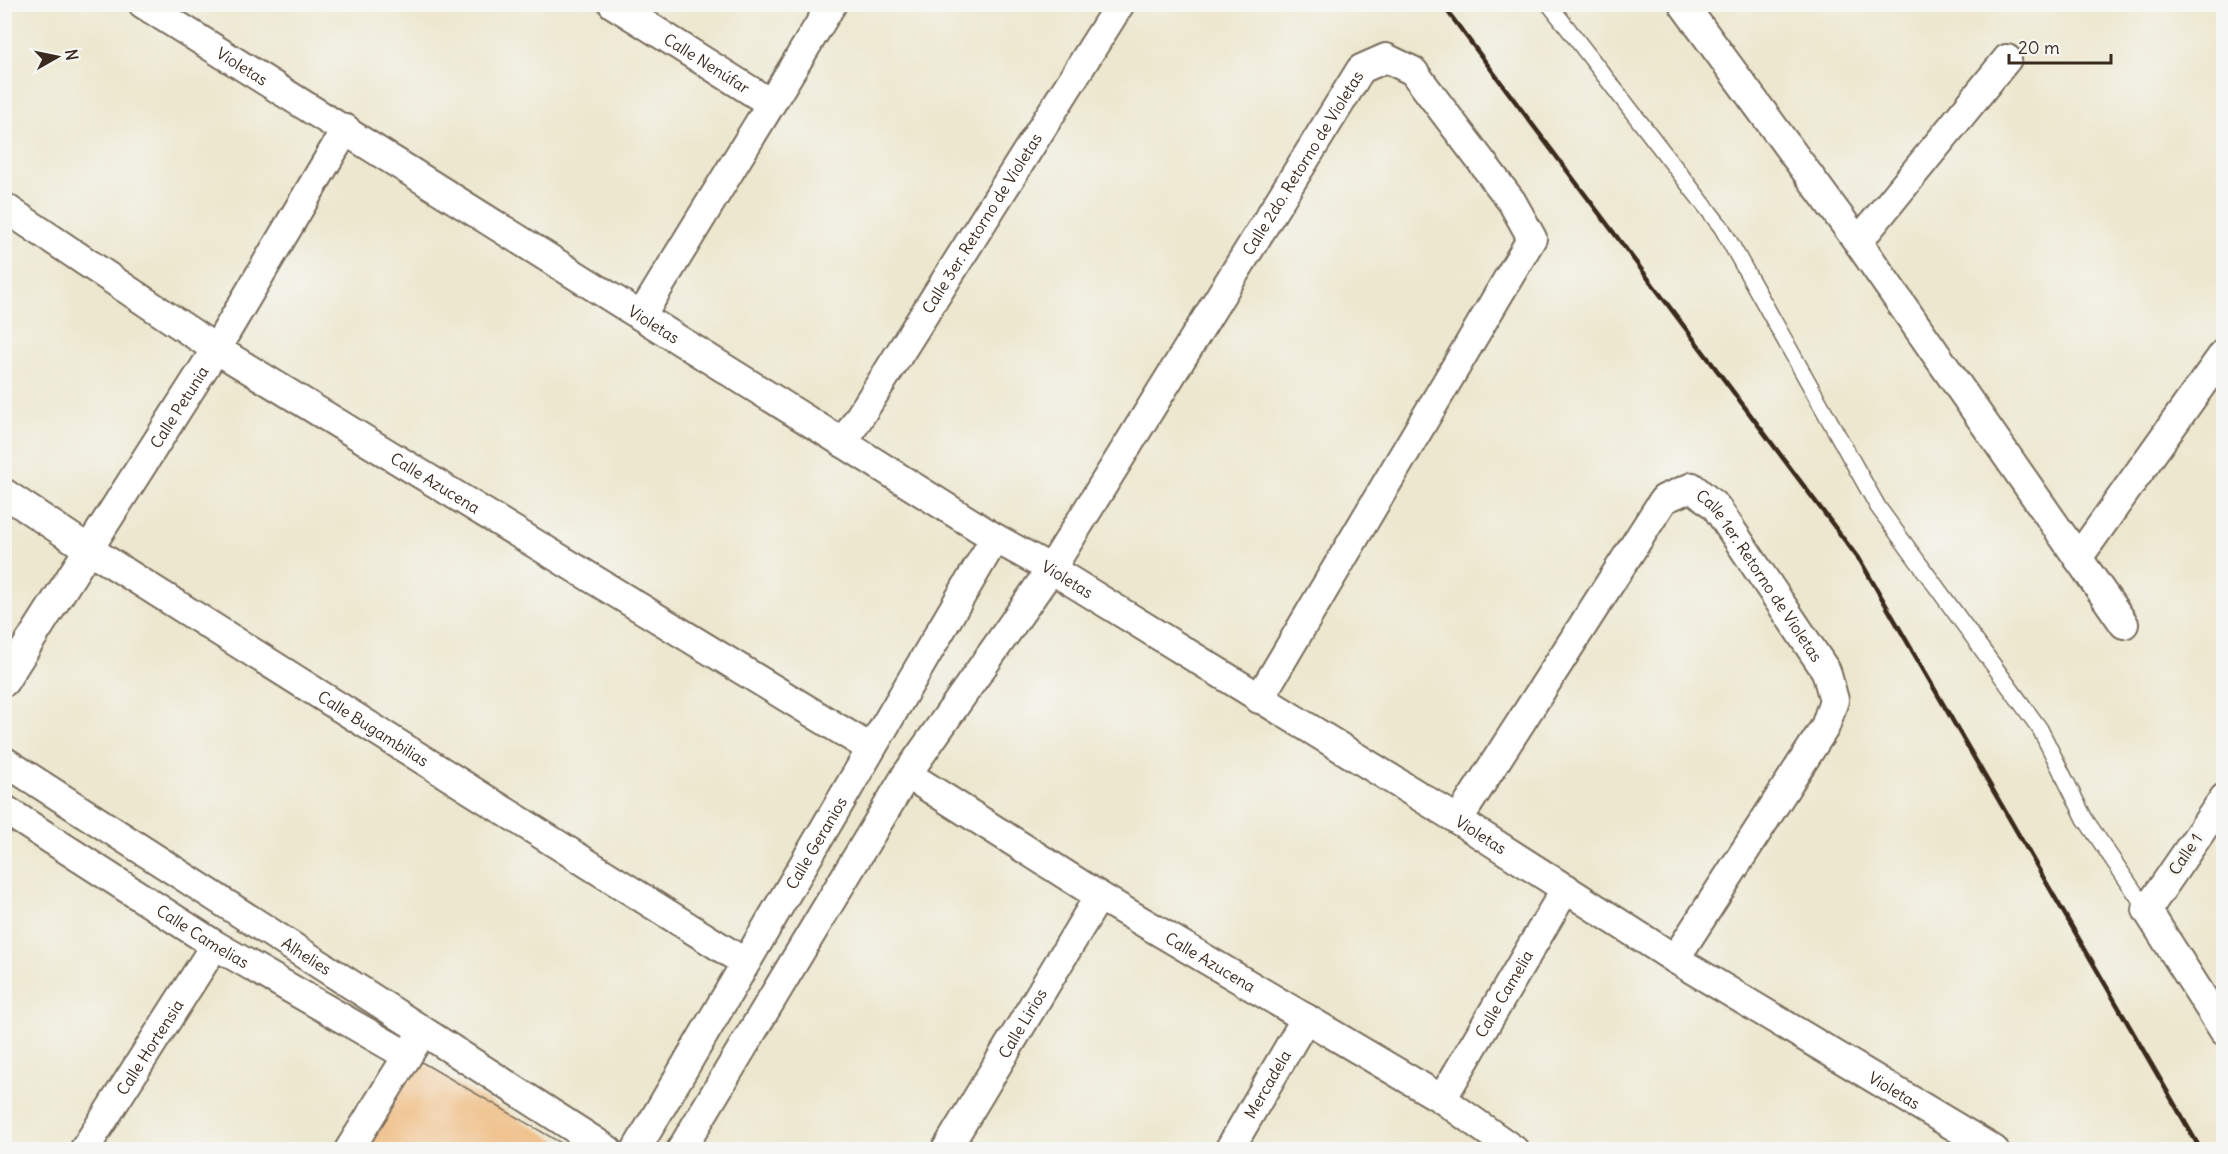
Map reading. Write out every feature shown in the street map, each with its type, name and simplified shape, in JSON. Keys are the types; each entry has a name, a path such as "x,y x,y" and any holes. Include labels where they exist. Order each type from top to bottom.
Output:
{"street":[{"name":"Violetas","path":"143,4 346,129 995,538 1051,569 1458,820 1675,959 1994,1149"},
{"name":"Calle Nenúfar","path":"613,4 770,103"},
{"path":"641,316 832,4"},
{"name":"Calle 3er. Retorno de Violetas","path":"843,443 1120,4"},
{"path":"1683,4 1858,242 2124,624"},
{"name":"Calle 2do. Retorno de Violetas","path":"1051,569 1361,69 1386,58 1413,71 1512,202 1532,238 1259,699"},
{"path":"1858,242 2007,59"},
{"name":"Calle Petunia","path":"4,682 87,548 216,349 346,129"},
{"name":"Calle Azucena","path":"4,207 216,349 870,748"},
{"path":"2078,558 2223,353"},
{"name":"Calle 1er. Retorno de Violetas","path":"1458,820 1664,499 1692,487 1716,507 1826,671 1834,700 1825,727 1675,959"},
{"name":"Calle Bugambilias","path":"4,493 87,548 744,962"},
{"name":"Calle Geranios","path":"636,1149 995,538"},
{"path":"681,1149 907,774 1051,569"},
{"name":"Alhelies","path":"4,761 397,1012 414,1044 608,1149"},
{"name":"Calle Azucena","path":"907,774 1099,896 1442,1099 1514,1149"},
{"name":"Calle 1","path":"2147,910 2223,798"},
{"name":"Calle Camelias","path":"5,810 215,945 414,1044"},
{"path":"112,878 133,845"},
{"path":"804,860 843,881"},
{"name":"Calle Camelia","path":"1442,1099 1566,888"},
{"name":"Calle Lirios","path":"946,1149 1099,896"},
{"path":"2147,910 2223,1031"},
{"name":"Calle Hortensia","path":"84,1149 215,945"},
{"name":"Mercadela","path":"1229,1149 1306,1018"},
{"path":"349,1149 414,1044"}],"lane":[{"path":"1549,4 1722,228 1878,507 2040,729 2085,819 2147,910"}],"building":[{"path":"418,1060 573,1150 367,1150"}],"railway":[{"path":"1442,4 1861,562 2201,1150"}]}
